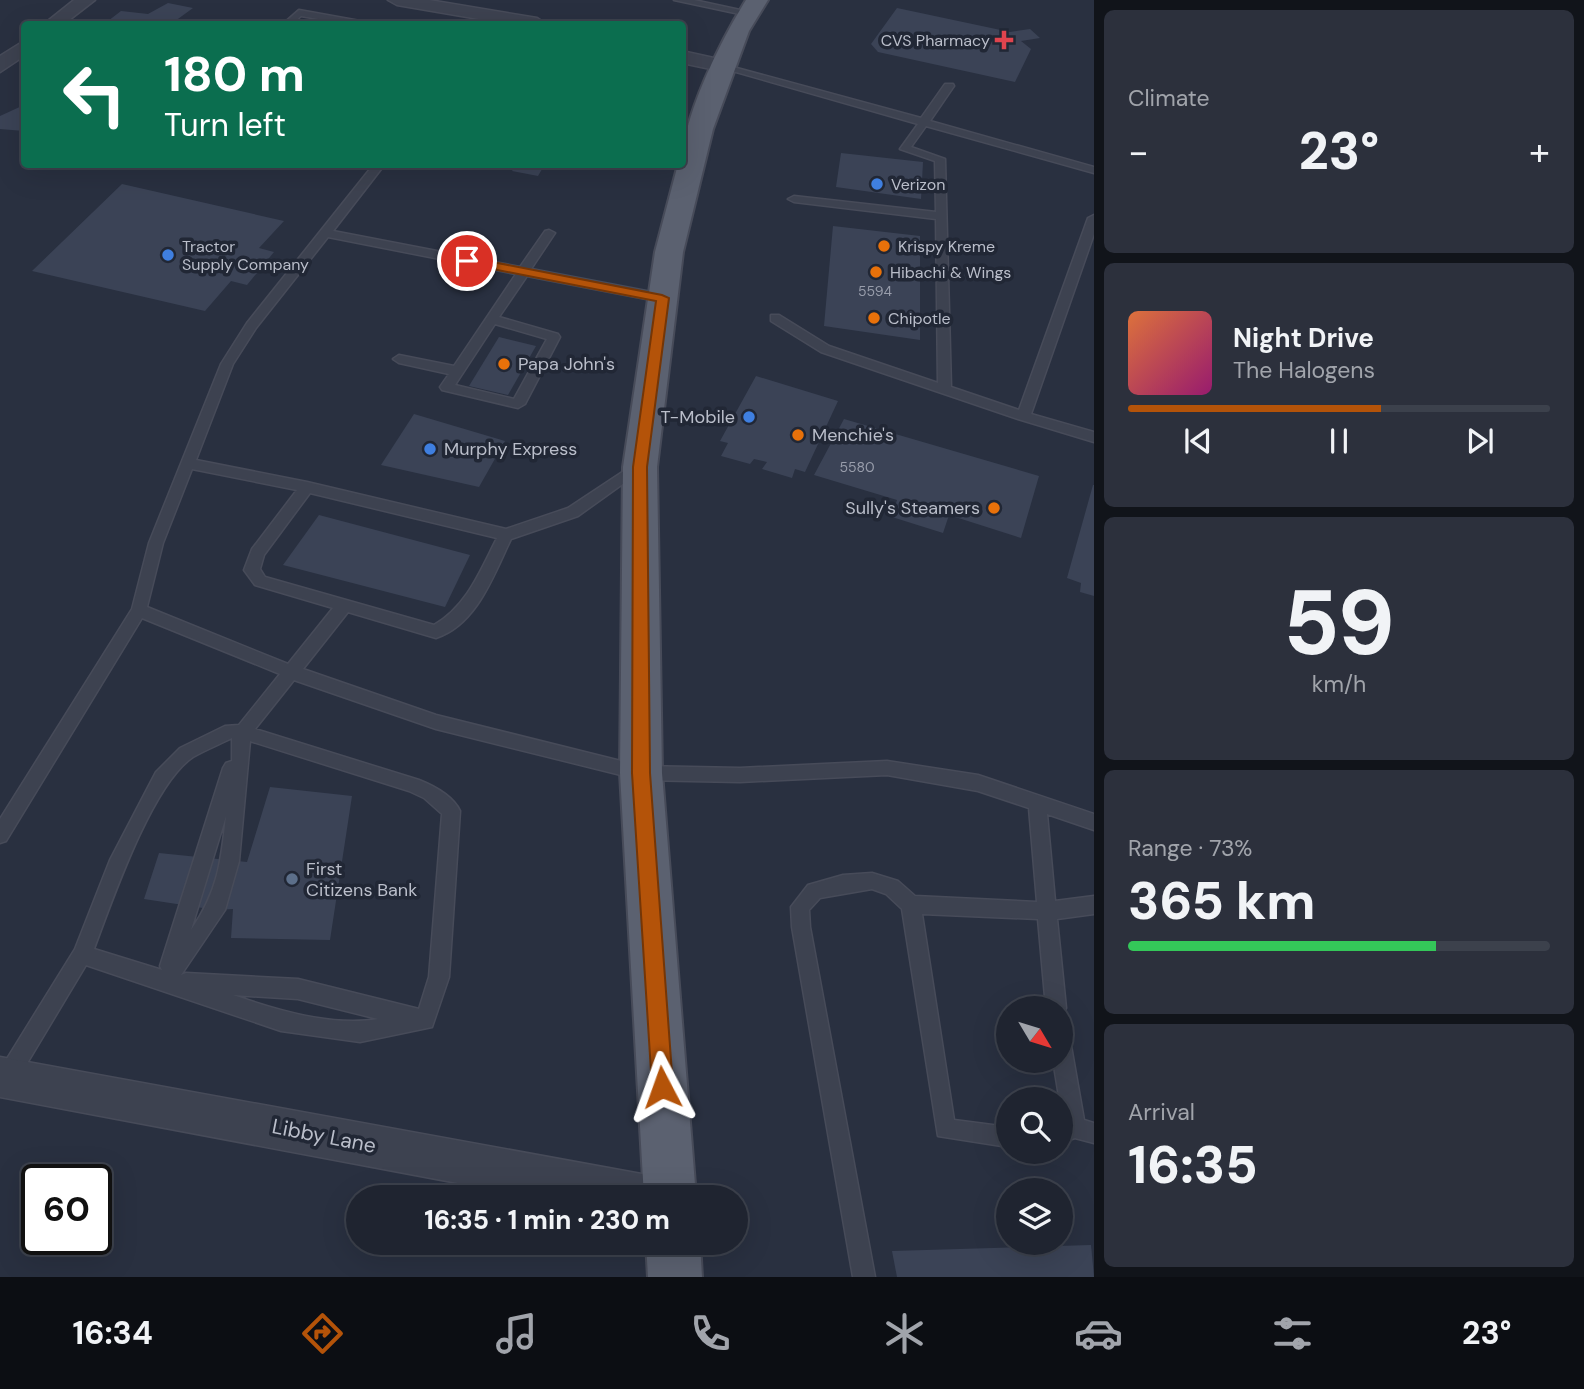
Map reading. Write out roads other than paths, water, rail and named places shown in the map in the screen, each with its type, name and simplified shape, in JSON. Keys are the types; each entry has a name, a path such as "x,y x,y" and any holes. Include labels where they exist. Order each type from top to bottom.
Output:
{"main road":[{"path":"686,156 691,128 725,66 753,6"},
{"path":"669,1185 641,773 640,467 662,298 684,168"},
{"path":"674,1255 675,1277"}],"street":[{"path":"57,21 86,0"},
{"path":"397,0 489,20"},
{"path":"0,66 21,49"},
{"path":"686,58 725,66"},
{"name":"Libby Lane","path":"4,1078 583,1185"}],"lane":[{"path":"679,0 753,6"},
{"path":"290,21 299,13 343,21"},
{"path":"725,66 1094,170"},
{"path":"946,390 940,159 905,149 949,86"},
{"path":"0,835 139,610 156,543 190,464 227,364 251,326 377,168"},
{"path":"794,199 942,216"},
{"path":"1023,416 1094,218"},
{"path":"324,233 662,298"},
{"path":"491,320 554,337 518,404 447,387 457,371 491,320 523,272 549,233"},
{"path":"775,318 825,349 1094,438"},
{"path":"399,359 457,371"},
{"path":"190,464 307,487 506,535 573,512 640,467"},
{"path":"307,487 257,553 252,570 260,580 436,632 452,624 466,611 506,535"},
{"path":"165,982 243,732 344,607"},
{"path":"139,610 291,672 436,722 641,773 740,775 887,768 978,783 1094,822"},
{"path":"4,1078 82,954 116,866 162,777 186,753 231,731 243,732 413,785 430,793 451,811 439,976 425,1020"},
{"path":"165,982 216,910 230,861 243,732"},
{"path":"1037,803 1038,842 1048,911 1055,996"},
{"path":"864,1277 800,907 815,891 872,881 892,887 911,905 945,1129 996,1135"},
{"path":"911,905 1048,911 1094,905"},
{"path":"82,954 281,1021 360,1032 425,1020"},
{"path":"165,982 298,989 425,1020"},
{"path":"1066,1073 1077,1131"}],"place":[{"name":"CVS Pharmacy","path":"1004,40"},
{"name":"Verizon","path":"877,184"},
{"name":"Krispy Kreme","path":"884,246"},
{"name":"Tractor Supply Company","path":"168,255"},
{"name":"Hibachi & Wings","path":"876,272"},
{"name":"Chipotle","path":"874,318"},
{"name":"Papa John's","path":"504,364"},
{"name":"T-Mobile","path":"749,417"},
{"name":"Menchie's","path":"798,435"},
{"name":"Murphy Express","path":"430,449"},
{"name":"Sully's Steamers","path":"994,508"},
{"name":"First Citizens Bank","path":"292,879"}]}
